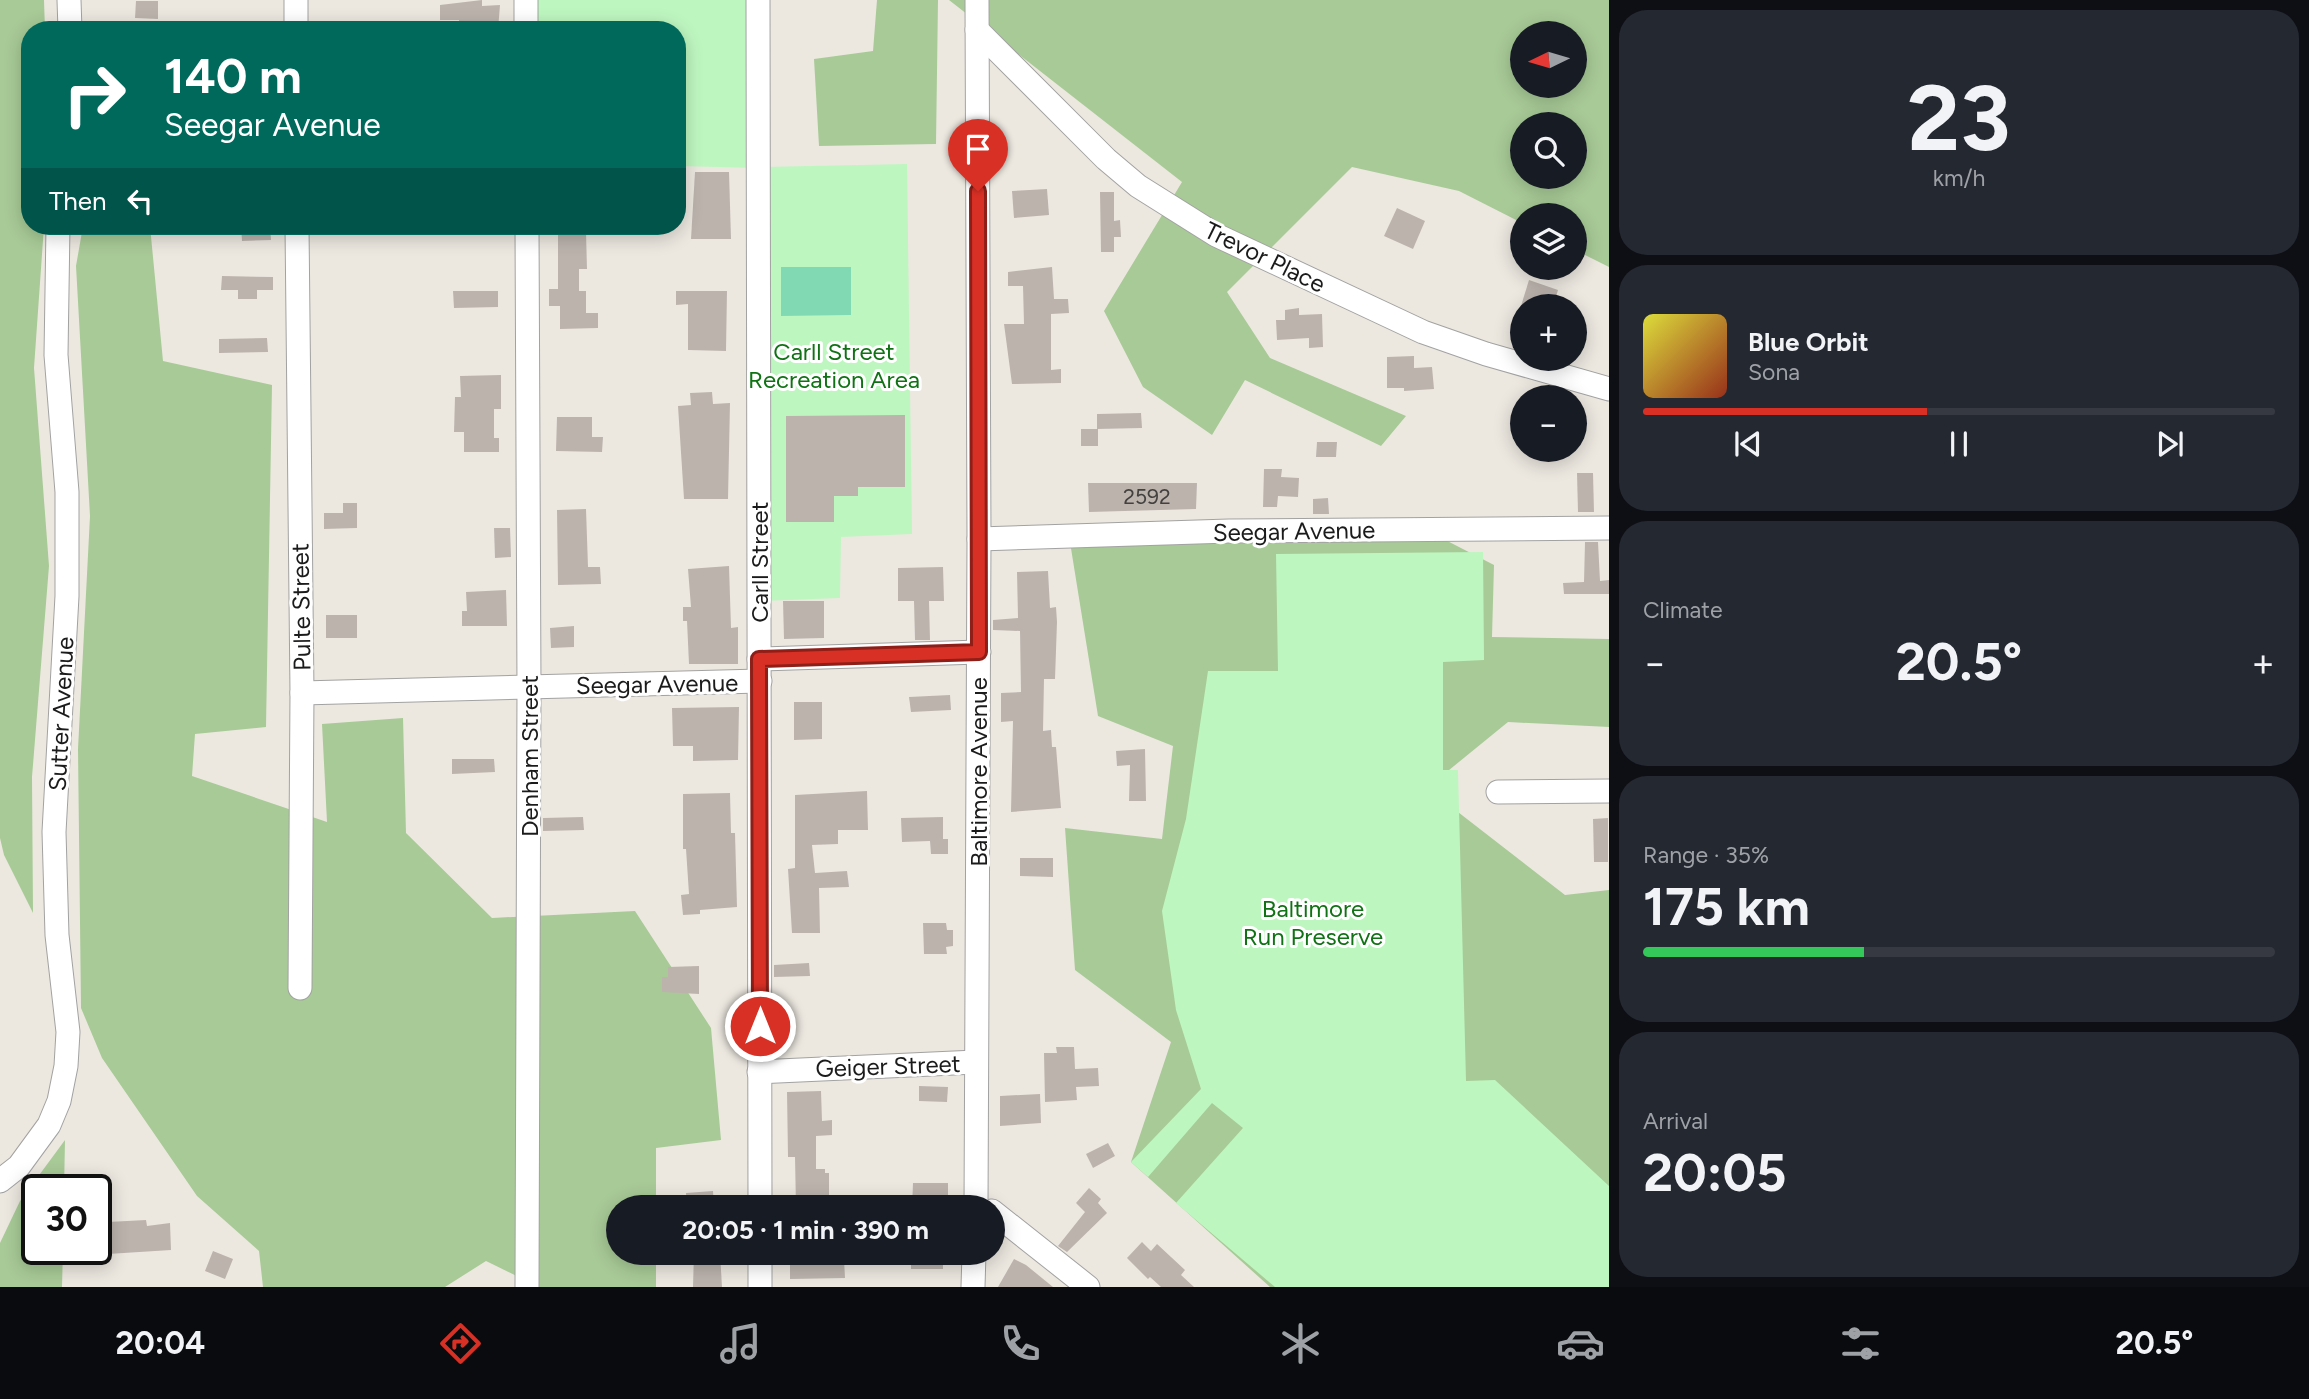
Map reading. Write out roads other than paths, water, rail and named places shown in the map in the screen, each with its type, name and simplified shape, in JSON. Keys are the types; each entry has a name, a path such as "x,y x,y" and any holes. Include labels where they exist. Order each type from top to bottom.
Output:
{"street":[{"path":"69,0 70,21"},
{"path":"296,0 296,21"},
{"path":"526,0 526,21"},
{"name":"Carll Street","path":"758,0 760,1195"},
{"name":"Baltimore Avenue","path":"977,0 979,652 976,1062 982,1195"},
{"name":"Trevor Place","path":"977,30 1117,168 1180,214 1216,235 1423,332 1486,354 1609,389"},
{"name":"Sutter Avenue","path":"0,1181 19,1166 49,1125 59,1101 66,1066 68,1032 57,935 54,832 67,596 67,492 56,355 58,235"},
{"name":"Pulte Street","path":"298,235 302,693 300,988"},
{"name":"Denham Street","path":"527,235 527,1287"},
{"name":"Seegar Avenue","path":"979,539 1229,531 1609,528"},
{"name":"Seegar Avenue","path":"302,693 529,687 979,652"},
{"path":"1498,792 1609,791"},
{"name":"Geiger Street","path":"760,1072 976,1062"},
{"path":"1005,1223 1088,1287"},
{"path":"760,1265 760,1287"},
{"path":"973,1287 974,1265"}],"park label":[{"name":"Carll Street Recreation Area","path":"834,365"},
{"name":"Baltimore Run Preserve","path":"1313,922"}]}
